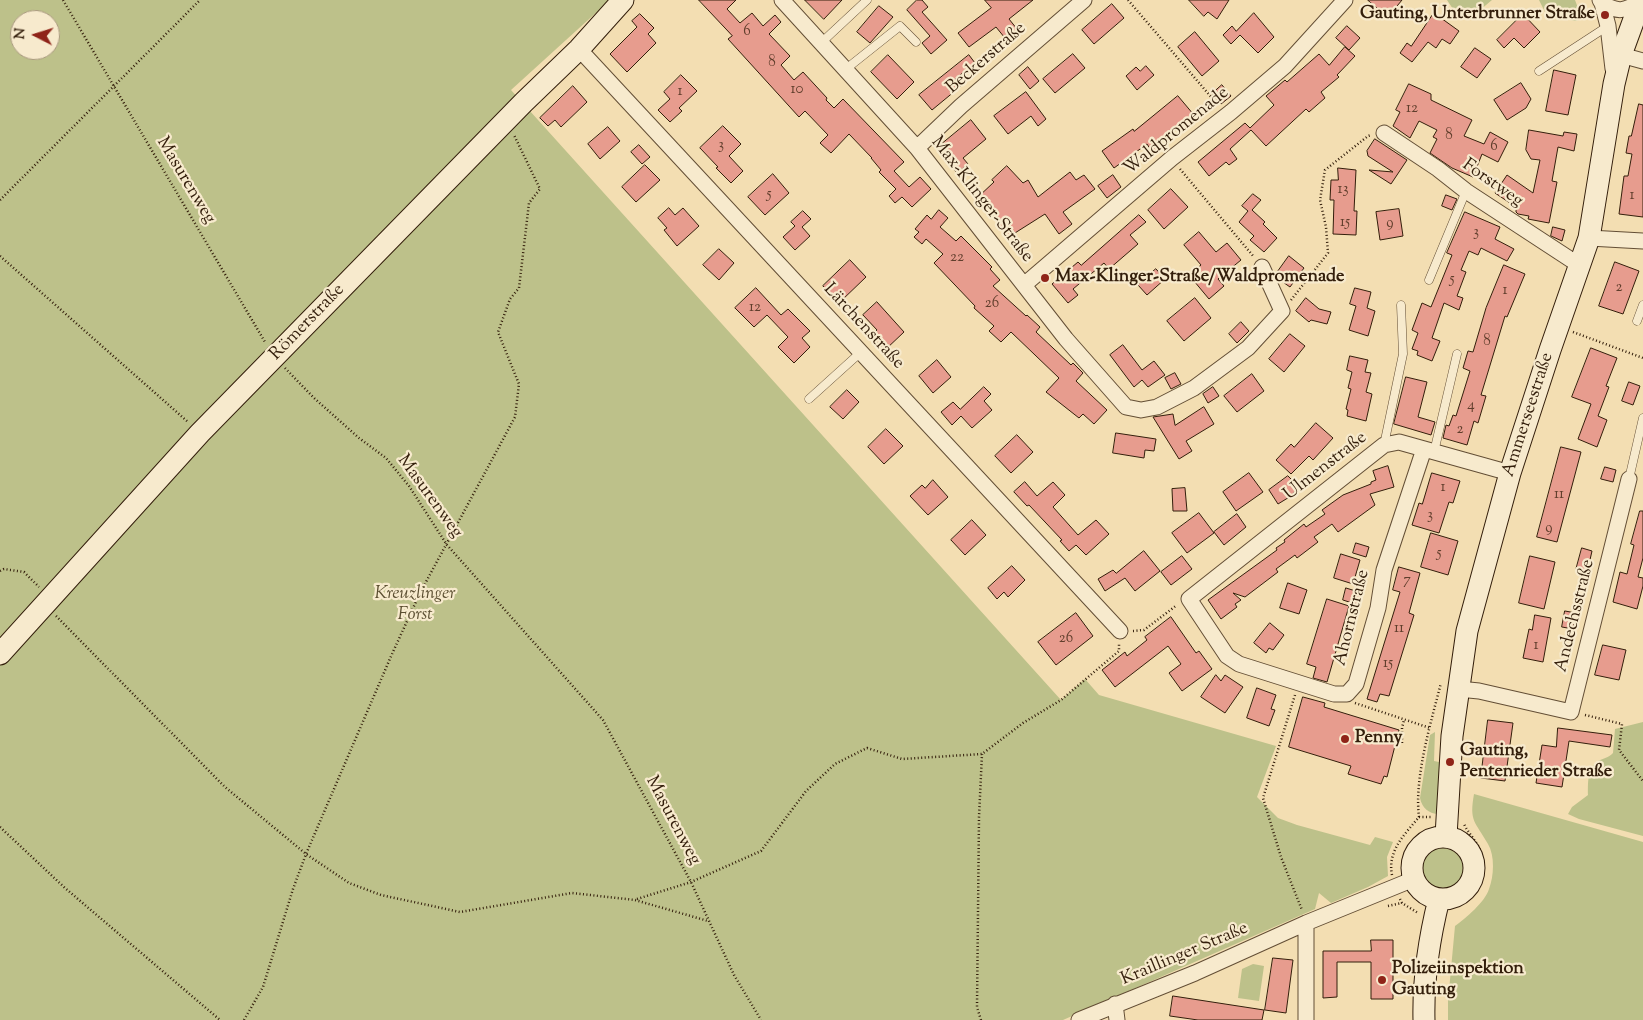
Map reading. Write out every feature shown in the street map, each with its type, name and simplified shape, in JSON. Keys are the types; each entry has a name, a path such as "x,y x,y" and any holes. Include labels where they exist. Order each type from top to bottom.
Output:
{"main road":[{"name":"Römerstraße","path":"0,654 200,433 578,49 623,0"},
{"name":"Ammerseestraße","path":"1447,828 1451,745 1467,631 1510,473 1589,238 1614,84 1621,55 1641,1"},
{"path":"1424,1020 1423,995 1430,940 1445,904 1450,898 1460,894 1468,886 1474,866 1466,846 1457,840 1447,828 1419,847 1414,854 1404,883 1445,904"}],"street":[{"name":"Max-Klinger-Straße","path":"782,0 917,148 1066,339 1126,407 1141,410 1157,407 1194,388 1248,348 1282,312"},
{"name":"Beckerstraße","path":"917,148 961,106 1084,0"},
{"name":"Waldpromenade","path":"1024,285 1172,158 1227,116 1285,66 1345,0"},
{"path":"1601,1 1611,8 1619,10 1629,8 1641,1"},
{"path":"1601,1 1608,26 1614,84"},
{"name":"Lärchenstraße","path":"578,49 1120,632"},
{"path":"1621,55 1643,61"},
{"name":"Forstweg","path":"1384,133 1438,169 1466,191 1579,265"},
{"path":"1589,238 1643,241"},
{"path":"1262,267 1282,312"},
{"name":"Ulmenstraße","path":"1189,599 1384,445 1399,442 1510,473"},
{"name":"Ahornstraße","path":"1189,599 1227,656 1239,664 1334,694 1347,694 1356,684 1378,608 1384,570 1429,450"},
{"name":"Andechsstraße","path":"1571,712 1629,479"},
{"path":"1459,689 1479,691 1571,712"},
{"name":"Kraillinger Straße","path":"1079,1020 1195,973 1306,923 1404,883"},
{"path":"1306,923 1306,1020"},
{"path":"1115,1004 1117,1020"}],"lane":[{"path":"822,42 867,0"},
{"path":"846,70 900,26 916,42"},
{"path":"1539,71 1608,26"},
{"path":"1429,280 1466,191"},
{"path":"1384,445 1403,354 1401,305"},
{"path":"1637,321 1643,305"},
{"path":"809,400 861,352"},
{"path":"1429,450 1457,354"},
{"name":"Andechsstraße","path":"1629,479 1643,418"}],"path":[{"name":"Masurenweg","path":"63,0 274,357 314,398 359,438 386,458 408,486 447,545 603,720 691,882 734,975 761,1020"},
{"path":"0,200 200,0"},
{"path":"1128,0 1227,116"},
{"path":"244,1020 263,987 306,854 396,645 420,593 515,417 520,384 498,332 510,299 519,288 529,203 540,189 507,120"},
{"path":"1282,312 1328,253 1326,227 1320,200 1325,170 1368,136 1384,133"},
{"path":"1172,158 1262,267"},
{"path":"0,256 200,433"},
{"path":"1569,331 1643,358"},
{"path":"0,571 4,569 24,572 47,602 225,787 306,854 349,883 381,895 460,912 572,893 635,900 708,921"},
{"path":"635,900 691,882 761,851 806,791 835,764 867,748 902,759 982,754 1023,723 1061,700 1119,651 1120,632 1144,630 1178,604 1189,599"},
{"path":"1298,683 1263,798 1281,857 1306,923"},
{"path":"1347,694 1356,704 1430,728 1419,788 1418,817 1392,854 1390,866 1404,883 1402,903"},
{"path":"1571,712 1622,724 1619,750 1643,781"},
{"path":"1402,743 1402,728 1405,719"},
{"path":"981,1020 978,1007 979,817 982,754"},
{"path":"1418,817 1427,816 1447,828 1463,821 1467,832 1479,848 1483,864 1482,878 1476,890 1445,904"},
{"path":"0,827 65,888 220,1020"}],"green space":[{"name":"Kreuzlinger Forst","path":"0,0 610,0 511,90 1061,700 1085,679 1099,695 1276,746 1257,797 1278,818 1370,845 1375,837 1393,842 1387,857 1388,876 1368,887 1331,903 1319,893 1315,909 1063,1020 0,1020"},
{"path":"1447,0 1492,0 1474,15 1457,15"},
{"path":"1539,0 1575,0 1582,19 1576,21 1547,16"},
{"path":"1643,722 1643,836 1579,819 1568,814 1572,807 1588,795 1589,776 1594,764 1613,753 1615,729"},
{"path":"1435,732 1434,761 1439,762 1439,814 1426,810 1420,798 1430,735"},
{"path":"1474,794 1643,842 1643,1020 1448,1020 1455,926 1484,899 1489,889 1493,872 1493,860 1490,849 1474,821 1472,810"},
{"path":"1442,843 1456,847 1463,854 1467,868 1463,882 1456,889 1442,893 1428,889 1421,882 1417,868 1421,854 1428,847"},
{"path":"1253,964 1264,966 1259,1001 1238,998 1242,969"}],"building":[{"path":"699,0 736,0 727,9 740,23 752,13 763,26 775,15 781,22 769,34 790,56 781,65 794,80 803,72 834,108 843,99 904,162 894,171 909,187 920,177 931,189 912,207 902,197 895,203 889,196 896,189 879,172 881,170 872,158 849,134 831,153 820,143 828,135 805,111 799,117 728,39 732,36"},
{"path":"805,0 842,0 824,19"},
{"path":"917,0 922,0 928,7 922,12 947,40 931,54 922,43 930,36 907,10"},
{"path":"985,0 1033,0 1009,19 1021,34 1009,43 996,27 969,47 958,33 991,8"},
{"path":"1189,0 1229,0 1217,19 1208,12 1204,16"},
{"path":"1368,0 1402,0 1388,17"},
{"path":"1112,4 1124,18 1094,44 1082,30"},
{"path":"879,6 893,17 870,43 857,32"},
{"path":"1254,13 1274,37 1258,53 1240,35 1231,44 1223,35 1232,26 1236,31"},
{"path":"1434,13 1459,31 1450,44 1442,39 1436,48 1428,42 1412,62 1400,53 1407,43 1411,46"},
{"path":"640,14 654,28 648,34 656,43 627,72 610,54 637,27 632,21"},
{"path":"1523,14 1540,32 1524,48 1514,38 1504,48 1497,40"},
{"path":"1347,26 1360,38 1349,50 1336,38"},
{"path":"1195,32 1219,61 1202,76 1178,47"},
{"path":"1345,47 1355,56 1337,75 1339,77 1321,92 1325,98 1309,112 1306,109 1266,146 1251,130 1230,149 1237,159 1229,165 1226,162 1209,176 1198,162 1245,123 1250,128 1274,105 1266,96 1285,80 1287,82 1319,54 1329,65"},
{"path":"1475,48 1491,59 1477,78 1461,67"},
{"path":"1073,54 1085,68 1055,93 1043,79"},
{"path":"888,55 914,82 897,99 871,72"},
{"path":"969,55 975,63 955,79 961,86 932,110 919,95"},
{"path":"1146,66 1154,75 1137,90 1126,76 1136,67 1140,71"},
{"path":"1028,67 1039,81 1030,89 1019,75"},
{"path":"1554,70 1576,75 1568,115 1546,111"},
{"path":"681,75 697,91 679,108 682,111 670,122 658,110 670,99 664,92"},
{"path":"1521,83 1531,99 1526,108 1507,120 1494,100"},
{"path":"1409,84 1431,94 1431,100 1472,120 1464,136 1484,144 1490,132 1508,142 1498,162 1482,154 1473,177 1452,168 1430,153 1437,139 1433,137 1437,130 1419,121 1410,138 1393,126 1400,112 1396,110"},
{"path":"1222,85 1231,96 1221,104 1212,94"},
{"path":"573,86 587,102 561,127 555,120 548,126 540,118"},
{"path":"1026,92 1046,119 1038,126 1031,116 1008,134 994,116"},
{"path":"1178,96 1194,115 1159,143 1163,149 1154,155 1147,144 1114,168 1102,151 1133,129 1134,131"},
{"path":"1639,104 1643,105 1643,217 1619,214 1624,176 1628,176 1632,154 1626,153 1629,136 1631,136"},
{"path":"971,120 986,139 963,158 968,164 957,173 937,148"},
{"path":"723,126 741,144 729,156 743,171 731,183 700,148"},
{"path":"608,127 620,141 600,159 588,144"},
{"path":"1529,130 1563,136 1564,132 1577,134 1574,151 1558,147 1552,181 1557,182 1549,223 1528,219 1529,216 1518,214 1516,207 1495,193 1507,175 1533,193 1540,160 1531,159 1526,150"},
{"path":"1375,139 1407,160 1391,184 1369,170 1393,172 1368,156 1367,151"},
{"path":"639,145 650,157 642,164 631,152"},
{"path":"645,165 660,180 636,202 622,187"},
{"path":"1007,166 1023,183 1028,180 1038,197 1070,172 1076,180 1084,175 1095,189 1063,212 1072,224 1059,234 1045,214 1007,238 997,222 999,221 977,198"},
{"path":"1338,168 1356,170 1354,211 1357,211 1356,235 1333,234 1334,200 1330,200 1331,180 1338,180"},
{"path":"773,174 789,193 765,215 748,197"},
{"path":"1113,175 1121,187 1107,198 1098,186"},
{"path":"1171,189 1188,207 1164,229 1148,210"},
{"path":"1253,194 1261,200 1252,210 1265,222 1263,224 1277,238 1264,252 1250,240 1254,236 1239,222 1248,211 1242,206"},
{"path":"1446,195 1457,199 1452,210 1442,206"},
{"path":"669,208 675,215 683,208 699,226 677,246 664,230 667,228 658,218"},
{"path":"1399,209 1403,236 1380,240 1376,212"},
{"path":"939,210 948,218 940,227 956,241 961,236 992,267 990,269 1000,280 993,286 1040,327 1036,332 1071,365 1073,363 1083,373 1076,381 1107,410 1094,424 1083,414 1079,418 1046,392 1059,378 1011,332 1001,342 989,331 994,326 974,308 975,306 934,263 943,254 926,239 922,244 914,237 919,232 915,229 927,215 931,219"},
{"path":"803,211 811,219 802,227 810,236 795,250 783,237 795,226 791,222"},
{"path":"1465,212 1500,227 1495,239 1514,249 1507,261 1481,248 1478,255 1469,251 1461,270 1466,272 1457,296 1463,298 1459,310 1444,303 1432,338 1440,341 1432,361 1417,355 1418,351 1412,349 1418,333 1412,330 1422,303 1431,307 1452,255 1447,253"},
{"path":"1139,215 1146,222 1130,235 1138,244 1109,269 1104,263 1073,289 1078,295 1068,303 1052,284 1078,262 1081,265"},
{"path":"1553,227 1565,230 1562,241 1551,236"},
{"path":"1199,232 1216,252 1227,243 1241,260 1218,279 1224,286 1209,299 1189,275 1201,265 1184,245"},
{"path":"719,249 734,263 719,280 703,265"},
{"path":"1289,256 1304,268 1290,287 1277,278 1276,274"},
{"path":"850,260 866,277 840,302 823,286"},
{"path":"1615,262 1639,271 1623,314 1599,306"},
{"path":"1504,265 1525,274 1507,317 1505,316 1481,395 1486,396 1478,423 1474,421 1467,445 1443,438 1446,425 1449,426 1453,415 1456,416 1470,371 1463,368 1468,351 1473,352 1486,308"},
{"path":"1156,269 1165,279 1147,295 1138,285"},
{"path":"756,288 781,315 788,309 810,331 802,338 810,347 794,363 778,347 788,337 767,315 754,327 735,308"},
{"path":"1355,288 1371,292 1367,308 1375,311 1368,336 1349,330 1356,306 1350,304"},
{"path":"1195,298 1211,318 1184,341 1167,321"},
{"path":"1306,298 1319,309 1331,312 1327,324 1311,320 1309,322 1296,311"},
{"path":"877,302 904,332 885,350 871,336 877,330 863,315"},
{"path":"1241,322 1249,331 1237,343 1229,334"},
{"path":"1290,334 1305,346 1284,372 1269,359"},
{"path":"1123,345 1142,370 1154,361 1165,375 1148,387 1142,380 1134,387 1110,355"},
{"path":"1591,348 1617,358 1606,386 1609,387 1598,416 1607,420 1597,447 1578,439 1591,404 1572,397"},
{"path":"1350,356 1368,360 1365,372 1371,373 1366,392 1372,394 1366,421 1347,416 1348,410 1346,409 1351,389 1348,388 1352,372 1347,370"},
{"path":"937,360 951,377 933,393 919,376"},
{"path":"1175,373 1181,384 1171,389 1165,378"},
{"path":"1252,374 1264,391 1237,412 1224,396"},
{"path":"1406,377 1427,382 1418,417 1435,422 1431,435 1394,424"},
{"path":"1629,382 1640,386 1633,405 1622,401"},
{"path":"984,387 991,394 984,401 992,410 972,428 961,416 952,425 941,412 953,402 960,409"},
{"path":"1213,387 1219,396 1208,403 1203,394"},
{"path":"847,390 859,402 843,419 830,407"},
{"path":"1204,407 1214,424 1186,441 1192,451 1179,459 1153,417 1173,414 1175,425"},
{"path":"1316,423 1333,438 1313,460 1309,456 1291,474 1276,460 1291,444 1294,447"},
{"path":"886,429 903,446 884,464 868,447"},
{"path":"1116,433 1156,439 1154,451 1145,450 1144,458 1113,453"},
{"path":"1017,435 1033,452 1011,473 995,456"},
{"path":"1561,447 1581,452 1557,542 1537,537"},
{"path":"1388,466 1394,487 1370,494 1375,505 1338,532 1332,524 1314,537 1318,542 1297,558 1295,555 1276,569 1278,572 1245,597 1233,593 1241,600 1235,604 1237,607 1221,619 1208,600 1277,550 1276,548 1285,542 1284,540 1304,524 1306,527 1325,514 1322,510 1343,495 1371,484 1371,482 1376,480 1373,471"},
{"path":"1605,467 1616,470 1613,482 1601,479"},
{"path":"1249,473 1263,492 1236,511 1223,492"},
{"path":"1432,473 1460,481 1453,503 1449,502 1439,533 1412,525 1419,503 1422,504"},
{"path":"1288,476 1299,487 1291,496 1278,504 1269,490"},
{"path":"933,480 948,497 928,515 910,496 922,485 925,488"},
{"path":"1025,482 1037,496 1053,482 1065,495 1053,507 1078,535 1096,520 1109,534 1086,555 1076,545 1069,551 1060,541 1062,540 1014,492"},
{"path":"1185,488 1187,511 1173,511 1172,489"},
{"path":"1640,511 1643,511 1643,558 1638,577 1643,578 1643,586 1637,609 1613,602 1620,572 1627,574 1634,545 1631,544"},
{"path":"1199,513 1214,533 1187,553 1172,533"},
{"path":"1237,514 1246,527 1224,545 1214,532"},
{"path":"972,520 986,535 965,555 951,540"},
{"path":"1431,533 1458,541 1448,575 1421,567"},
{"path":"1356,543 1369,547 1366,557 1353,553"},
{"path":"1582,548 1592,551 1587,573 1576,570"},
{"path":"1144,551 1160,571 1135,591 1125,578 1105,591 1098,579 1113,570 1116,573"},
{"path":"1341,554 1360,560 1353,584 1334,578"},
{"path":"1182,556 1192,569 1171,585 1161,572"},
{"path":"1530,556 1555,562 1544,609 1519,603"},
{"path":"1012,566 1025,580 1008,597 1004,592 997,599 988,588"},
{"path":"1399,567 1420,573 1409,613 1414,615 1389,696 1380,694 1377,702 1367,699 1400,592 1393,590"},
{"path":"1288,583 1307,590 1299,614 1280,608"},
{"path":"1346,588 1362,593 1358,605 1343,600"},
{"path":"1327,599 1349,606 1327,682 1313,678 1316,667 1307,664"},
{"path":"1565,611 1576,613 1573,629 1562,627"},
{"path":"1076,613 1093,636 1056,665 1038,642"},
{"path":"1535,615 1551,618 1543,662 1523,658 1529,629 1532,630"},
{"path":"1171,617 1196,653 1199,651 1212,669 1182,691 1169,673 1181,664 1168,646 1115,687 1102,670 1125,652 1127,656 1147,640 1145,637"},
{"path":"1270,623 1284,635 1273,650 1269,648 1266,653 1254,643"},
{"path":"1603,645 1626,650 1619,680 1595,675"},
{"path":"1216,675 1221,681 1225,675 1243,687 1225,713 1201,697"},
{"path":"1257,688 1276,695 1271,709 1275,710 1269,726 1247,718"},
{"name":"Penny","path":"1303,697 1325,703 1324,707 1399,730 1387,777 1384,776 1381,784 1348,774 1351,766 1289,747"},
{"path":"1488,720 1513,723 1505,781 1481,778"},
{"path":"1558,728 1612,735 1610,747 1569,741 1562,787 1536,783 1542,745 1556,747"},
{"path":"1371,940 1393,940 1393,999 1371,999 1371,962 1337,962 1337,997 1323,998 1323,951 1371,951"},
{"path":"1273,958 1293,960 1286,1013 1265,1010"},
{"path":"1173,996 1264,1010 1262,1020 1198,1020 1170,1016"}],"place":[{"name":"Gauting, Unterbrunner Straße","path":"1605,15"},
{"name":"Max-Klinger-Straße/Waldpromenade","path":"1045,278"},
{"name":"Penny","path":"1345,739"},
{"name":"Gauting, Pentenrieder Straße","path":"1450,762"},
{"name":"Polizeiinspektion Gauting","path":"1382,980"}]}
